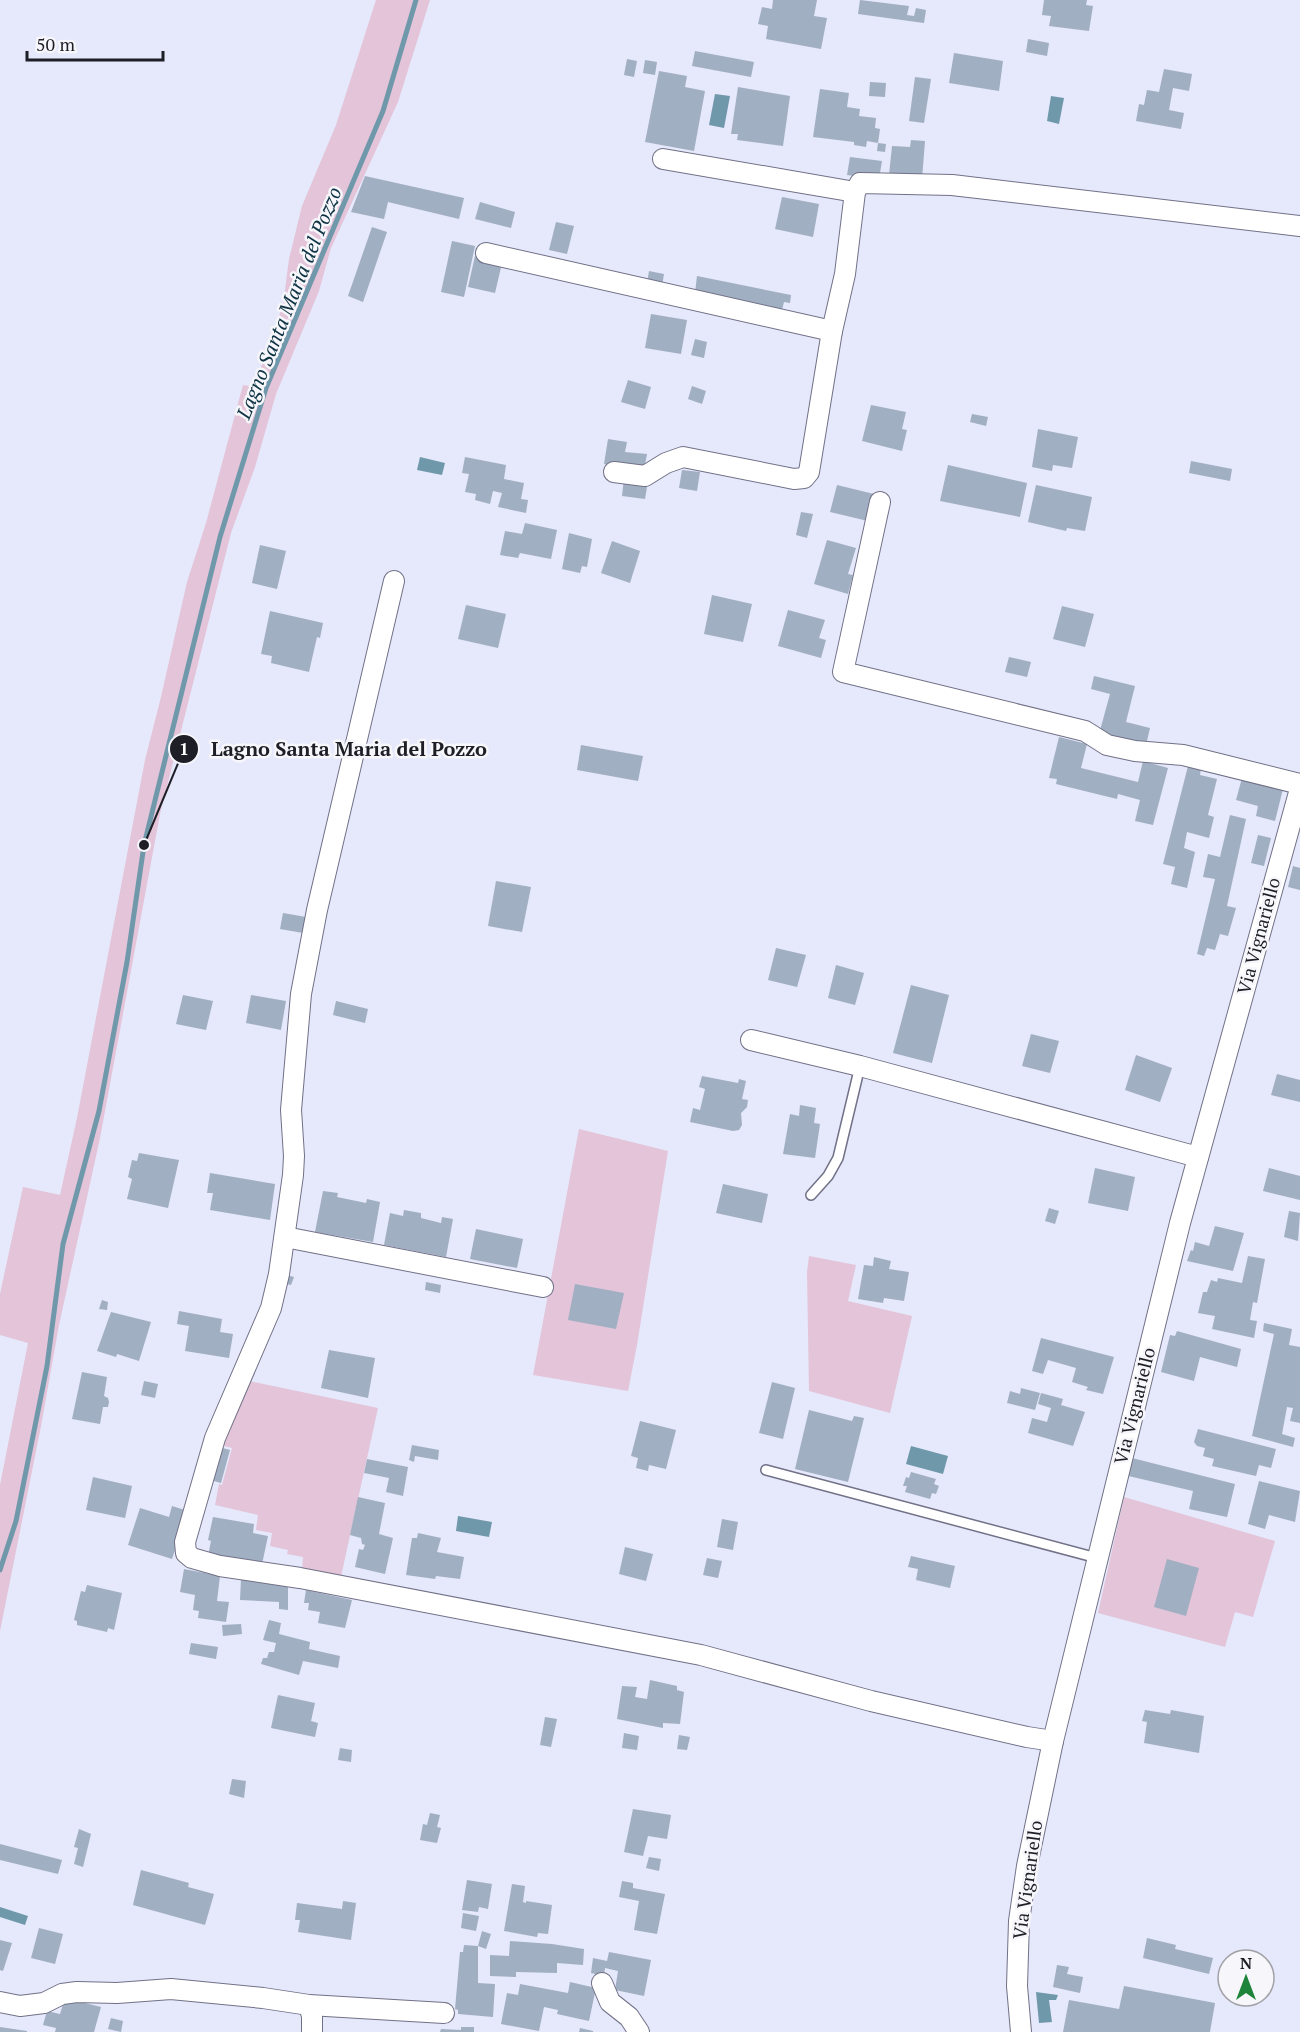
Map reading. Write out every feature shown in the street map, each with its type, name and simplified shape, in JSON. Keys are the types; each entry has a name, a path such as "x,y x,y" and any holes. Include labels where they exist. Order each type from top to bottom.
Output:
{"street":[{"path":"663,159 855,192"},
{"path":"614,472 645,476 666,463 683,458 794,479 804,478 809,472 832,331 845,274 855,192 860,183 952,185 1300,226"},
{"path":"486,253 832,331"},
{"path":"880,502 843,672 1085,731 1107,745 1136,751 1183,755 1300,784"},
{"path":"394,581 319,898 301,994 291,1110 293,1174 279,1274 271,1308 215,1438 185,1542 186,1553 192,1558 220,1566 300,1578 700,1655 871,1701 1053,1741"},
{"name":"Via Vignariello","path":"1021,2032 1017,1986 1019,1922 1027,1866 1053,1741 1180,1222 1300,789"},
{"path":"751,1040 860,1066 1198,1157"},
{"path":"285,1237 543,1287"},
{"path":"602,1983 610,2002 629,2018 639,2032"},
{"path":"0,2002 20,2006 44,2003 62,1994 77,1992 117,1993 171,1989 309,2005 444,2013"},
{"path":"309,2005 312,2032"}],"lane":[{"path":"810,1195 828,1176 838,1158 860,1066"},
{"path":"766,1470 1097,1558"}],"shaded area":[{"path":"376,0 430,0 398,102 331,248 319,291 276,394 255,467 231,533 160,814 100,1138 59,1325 0,1631 0,1485 28,1343 0,1335 0,1294 23,1187 60,1195 77,1118 145,760 187,582 206,523 243,385 254,387 283,305 289,259 302,206 336,125"},
{"path":"579,1129 668,1151 628,1391 533,1375"},
{"path":"809,1256 856,1265 848,1301 912,1316 890,1413 809,1391 807,1272"},
{"path":"244,1380 378,1408 340,1581 302,1573 303,1557 287,1554 288,1550 270,1546 272,1533 256,1530 258,1515 215,1505 219,1484 222,1485 232,1448 220,1445"},
{"path":"1124,1497 1275,1541 1253,1617 1235,1612 1225,1647 1098,1613"}],"water":[{"path":"715,94 730,96 724,128 709,125"},
{"path":"1051,96 1064,98 1059,124 1047,121"},
{"path":"420,457 445,463 442,475 417,470"},
{"path":"911,1446 948,1456 943,1474 906,1464"},
{"path":"458,1516 492,1522 489,1537 456,1531"},
{"path":"0,1907 28,1916 25,1925 0,1917"},
{"path":"1036,1992 1058,1995 1056,2000 1049,2000 1052,2022 1039,2023"}],"building":[{"path":"773,0 817,0 814,16 827,18 821,49 766,39 768,26 758,24 762,7 772,9"},
{"path":"860,0 909,6 907,15 914,16 916,8 926,10 924,23 858,14"},
{"path":"1044,0 1087,0 1086,5 1093,6 1089,31 1049,26 1051,16 1042,15"},
{"path":"1028,39 1049,43 1047,56 1026,52"},
{"path":"695,51 754,62 751,77 692,66"},
{"path":"954,53 1003,61 999,91 949,83"},
{"path":"627,59 637,61 634,77 624,75"},
{"path":"645,60 657,62 655,75 643,73"},
{"path":"1164,69 1192,74 1189,91 1173,88 1169,110 1184,113 1181,129 1136,121 1139,104 1144,105 1147,90 1159,92"},
{"path":"659,71 687,76 685,87 705,91 694,151 645,142"},
{"path":"915,77 931,79 924,123 909,121"},
{"path":"870,82 886,83 885,97 869,96"},
{"path":"738,87 790,96 783,146 737,140 738,134 731,134"},
{"path":"820,89 849,93 847,107 860,109 859,116 876,118 875,128 880,129 878,143 867,141 866,147 854,145 854,142 813,137"},
{"path":"911,140 925,141 922,179 889,175 892,146 910,147"},
{"path":"878,143 886,144 885,152 877,151"},
{"path":"850,157 882,161 879,179 847,175"},
{"path":"365,176 464,198 459,219 388,202 384,219 351,212"},
{"path":"782,197 819,204 813,237 775,229"},
{"path":"480,202 515,212 511,228 475,219"},
{"path":"556,222 574,226 567,254 549,250"},
{"path":"372,227 387,232 363,302 348,296"},
{"path":"452,241 475,246 464,297 441,292"},
{"path":"475,256 502,263 495,293 468,287"},
{"path":"649,271 664,274 662,286 647,283"},
{"path":"697,276 791,295 790,303 784,302 782,310 695,293"},
{"path":"651,314 687,320 681,354 645,348"},
{"path":"695,339 707,342 704,358 691,355"},
{"path":"628,380 651,387 645,409 621,402"},
{"path":"692,386 706,391 702,404 688,399"},
{"path":"871,405 906,412 902,429 907,430 902,451 862,441"},
{"path":"972,414 988,417 986,426 970,422"},
{"path":"1038,429 1078,437 1072,468 1053,465 1052,471 1032,467"},
{"path":"608,439 627,442 625,452 647,454 644,470 604,464"},
{"path":"465,457 506,465 504,479 524,483 521,499 528,500 526,513 498,507 502,493 493,491 490,504 475,500 476,494 465,492 469,474 462,473"},
{"path":"1191,461 1232,469 1230,481 1189,473"},
{"path":"948,465 1027,483 1020,517 940,501"},
{"path":"682,470 700,472 697,491 679,488"},
{"path":"624,478 648,481 645,499 622,496"},
{"path":"837,485 874,494 868,521 830,512"},
{"path":"1036,485 1092,497 1085,531 1067,528 1066,531 1028,522"},
{"path":"801,512 813,514 807,538 796,535"},
{"path":"525,523 557,530 551,559 520,553 518,558 500,555 505,531 522,534"},
{"path":"569,533 592,539 587,567 582,566 580,573 562,569"},
{"path":"827,540 856,548 848,574 853,575 848,594 814,584"},
{"path":"612,541 640,551 630,583 601,573"},
{"path":"260,545 286,551 277,589 252,583"},
{"path":"712,595 752,604 743,642 704,634"},
{"path":"466,605 506,614 498,648 458,639"},
{"path":"1062,606 1094,614 1085,647 1053,639"},
{"path":"788,610 825,620 819,638 826,640 821,658 778,646"},
{"path":"270,611 323,623 320,638 317,637 309,672 271,663 272,656 261,654"},
{"path":"1009,657 1031,662 1027,677 1005,672"},
{"path":"1094,676 1135,686 1126,722 1150,728 1146,745 1099,734 1110,694 1091,689"},
{"path":"1059,737 1087,744 1081,768 1138,782 1143,761 1168,768 1153,825 1135,821 1140,800 1118,794 1117,799 1056,784 1057,779 1049,778"},
{"path":"581,745 643,756 638,781 577,770"},
{"path":"1188,766 1201,769 1200,775 1217,779 1208,815 1214,817 1209,838 1187,832 1184,848 1195,852 1187,888 1171,884 1175,867 1163,864"},
{"path":"1242,778 1283,789 1275,821 1256,816 1258,806 1236,800"},
{"path":"1230,815 1246,819 1227,906 1236,908 1228,936 1220,934 1215,950 1207,948 1204,956 1197,954 1215,879 1203,877 1208,854 1220,857"},
{"path":"1258,835 1271,838 1264,866 1251,863"},
{"path":"1293,866 1300,868 1300,890 1288,887"},
{"path":"496,881 531,887 522,932 488,926"},
{"path":"283,913 306,917 303,933 280,929"},
{"path":"776,948 806,955 797,987 768,980"},
{"path":"836,965 864,973 855,1005 828,998"},
{"path":"911,985 949,995 932,1063 893,1053"},
{"path":"183,995 213,1001 206,1030 176,1024"},
{"path":"251,995 286,1001 281,1030 246,1023"},
{"path":"336,1001 368,1009 365,1023 333,1015"},
{"path":"1031,1034 1059,1041 1050,1073 1022,1066"},
{"path":"1136,1055 1172,1068 1160,1102 1125,1090"},
{"path":"1277,1074 1300,1080 1300,1102 1271,1095"},
{"path":"702,1076 738,1083 739,1079 746,1081 742,1099 748,1100 747,1107 741,1113 742,1125 739,1130 733,1131 690,1122 693,1108 700,1110 705,1089 699,1087"},
{"path":"800,1105 816,1108 814,1123 820,1124 815,1158 783,1154 790,1114 799,1116"},
{"path":"139,1153 179,1160 168,1208 127,1199 132,1179 128,1177 132,1160 137,1161"},
{"path":"1095,1168 1135,1177 1128,1211 1088,1203"},
{"path":"1269,1168 1300,1176 1300,1200 1263,1191"},
{"path":"210,1173 275,1184 270,1220 210,1210 213,1193 207,1193"},
{"path":"723,1184 768,1194 762,1223 716,1213"},
{"path":"323,1191 338,1193 337,1197 366,1203 367,1199 380,1202 373,1242 315,1232"},
{"path":"1049,1208 1059,1211 1055,1224 1045,1221"},
{"path":"404,1210 421,1213 421,1218 441,1223 442,1217 453,1219 446,1257 384,1245 390,1213 403,1216"},
{"path":"1289,1211 1300,1213 1298,1241 1284,1237"},
{"path":"1215,1226 1244,1233 1233,1271 1187,1261 1195,1242 1209,1246"},
{"path":"476,1229 523,1239 517,1268 470,1259"},
{"path":"1248,1256 1265,1259 1257,1303 1253,1302 1250,1320 1257,1321 1254,1338 1212,1329 1215,1316 1198,1313 1203,1292 1207,1292 1211,1280 1217,1282 1218,1278 1242,1283"},
{"path":"874,1257 891,1261 889,1269 909,1272 904,1301 884,1298 883,1303 858,1299 864,1265 873,1266"},
{"path":"283,1274 294,1277 291,1285 281,1283"},
{"path":"426,1282 441,1285 440,1293 425,1290"},
{"path":"575,1284 624,1293 616,1329 568,1320"},
{"path":"102,1300 108,1302 107,1310 99,1309"},
{"path":"179,1311 222,1319 220,1332 233,1334 229,1358 185,1351 189,1326 177,1324"},
{"path":"111,1312 151,1322 139,1361 97,1351"},
{"path":"1264,1323 1292,1329 1289,1345 1300,1347 1300,1423 1290,1421 1293,1408 1287,1407 1282,1434 1295,1438 1293,1447 1252,1436 1274,1334 1263,1331"},
{"path":"1177,1331 1241,1349 1237,1367 1200,1357 1194,1381 1161,1372 1170,1335 1175,1336"},
{"path":"1041,1338 1114,1357 1103,1394 1086,1390 1088,1387 1072,1382 1076,1368 1048,1360 1043,1374 1032,1371"},
{"path":"329,1350 375,1358 368,1398 321,1388"},
{"path":"82,1372 107,1377 104,1396 109,1402 108,1407 103,1407 100,1424 72,1419"},
{"path":"144,1381 158,1384 155,1398 141,1395"},
{"path":"772,1382 795,1388 783,1439 759,1433"},
{"path":"1021,1388 1040,1393 1035,1410 1007,1403 1010,1391 1020,1394"},
{"path":"1041,1393 1063,1399 1061,1405 1085,1412 1073,1446 1028,1433 1032,1418 1047,1422 1051,1408 1038,1404"},
{"path":"809,1410 852,1421 854,1416 864,1418 848,1482 795,1469"},
{"path":"640,1421 676,1430 666,1469 649,1465 648,1471 636,1468 638,1458 631,1456"},
{"path":"1198,1429 1276,1449 1271,1468 1259,1465 1256,1476 1212,1466 1214,1459 1203,1456 1205,1448 1197,1446 1194,1442"},
{"path":"412,1445 439,1450 438,1460 415,1456 414,1462 409,1460"},
{"path":"219,1447 230,1450 221,1483 210,1480"},
{"path":"1128,1457 1235,1484 1227,1517 1189,1509 1193,1491 1124,1475"},
{"path":"367,1459 408,1467 403,1496 386,1492 389,1478 364,1473"},
{"path":"911,1472 936,1479 934,1484 939,1486 936,1494 932,1493 930,1499 905,1492 907,1486 903,1486 906,1477 909,1478"},
{"path":"93,1477 132,1486 125,1518 86,1510"},
{"path":"1259,1481 1300,1491 1295,1522 1269,1515 1265,1529 1248,1524"},
{"path":"358,1497 385,1503 379,1534 393,1538 385,1574 355,1567 359,1549 363,1550 365,1545 362,1544 361,1538 350,1535"},
{"path":"172,1506 188,1511 172,1559 128,1545 140,1508 169,1517"},
{"path":"213,1517 254,1524 253,1533 268,1536 261,1569 208,1556 211,1541 208,1540"},
{"path":"722,1519 738,1522 733,1550 717,1547"},
{"path":"418,1533 441,1538 437,1552 464,1557 460,1579 436,1576 435,1579 406,1575 412,1538 417,1538"},
{"path":"625,1547 653,1554 646,1581 619,1574"},
{"path":"911,1556 955,1566 950,1588 916,1580 918,1569 908,1567"},
{"path":"707,1558 722,1561 718,1578 703,1575"},
{"path":"1167,1559 1199,1568 1186,1616 1154,1607"},
{"path":"184,1569 220,1576 217,1601 229,1602 226,1622 198,1618 199,1611 193,1610 195,1595 180,1592"},
{"path":"241,1579 288,1582 288,1610 279,1609 279,1602 240,1600"},
{"path":"87,1585 122,1593 114,1630 108,1628 107,1632 77,1625 77,1621 74,1620 81,1591 85,1592"},
{"path":"306,1590 352,1600 345,1628 318,1623 320,1612 308,1610 309,1603 304,1603"},
{"path":"269,1620 281,1623 279,1634 310,1642 309,1649 340,1656 338,1668 303,1661 299,1675 261,1664 269,1652 274,1652 276,1643 263,1640"},
{"path":"241,1624 242,1634 223,1636 222,1625"},
{"path":"191,1643 218,1647 216,1659 189,1654"},
{"path":"650,1680 677,1686 677,1690 684,1692 680,1724 663,1723 663,1728 617,1719 622,1686 637,1687 635,1697 647,1699"},
{"path":"278,1695 315,1703 311,1721 318,1723 315,1737 271,1728"},
{"path":"1145,1710 1170,1714 1171,1710 1204,1716 1199,1753 1144,1743 1147,1722 1142,1721"},
{"path":"545,1717 557,1719 551,1747 540,1745"},
{"path":"624,1733 639,1736 637,1750 622,1748"},
{"path":"679,1735 690,1737 687,1750 677,1749"},
{"path":"340,1748 352,1750 351,1762 338,1760"},
{"path":"232,1779 246,1781 244,1798 229,1794"},
{"path":"633,1809 671,1815 667,1839 648,1836 643,1856 624,1852"},
{"path":"430,1813 440,1815 437,1827 441,1828 437,1843 420,1840 423,1824 427,1825"},
{"path":"79,1829 91,1834 83,1867 74,1864 78,1848 74,1847"},
{"path":"0,1844 62,1860 58,1874 0,1860"},
{"path":"649,1857 661,1859 659,1871 646,1868"},
{"path":"141,1870 189,1883 188,1887 214,1894 205,1925 133,1905"},
{"path":"467,1880 492,1884 488,1909 479,1907 478,1912 462,1910"},
{"path":"622,1881 633,1883 633,1888 665,1894 657,1934 634,1930 639,1901 619,1897"},
{"path":"512,1884 525,1886 523,1902 552,1905 548,1934 538,1933 537,1937 504,1931"},
{"path":"343,1901 356,1903 351,1940 298,1932 300,1920 295,1920 297,1903 342,1909"},
{"path":"463,1913 479,1916 476,1931 461,1928"},
{"path":"39,1928 63,1934 55,1964 31,1958"},
{"path":"482,1931 491,1934 486,1949 478,1946"},
{"path":"1147,1938 1176,1945 1175,1949 1213,1958 1209,1974 1143,1958"},
{"path":"0,1940 12,1943 3,1971 0,1970"},
{"path":"510,1941 584,1949 583,1965 557,1963 557,1973 516,1972 516,1977 490,1976 490,1955 509,1956"},
{"path":"464,1945 478,1946 478,1983 495,1984 493,2017 458,2014 458,2010 455,2009 460,1952 463,1952"},
{"path":"609,1952 651,1960 644,1996 615,1990 618,1971 605,1968 604,1976 591,1973 593,1958 607,1961"},
{"path":"1057,1965 1069,1967 1067,1974 1083,1977 1080,1993 1053,1987"},
{"path":"570,1982 596,1988 589,2021 557,2014 558,2010 544,2007 539,2031 501,2024 507,1993 518,1995 520,1984 568,1993"},
{"path":"1124,1986 1215,2003 1210,2032 1063,2032 1069,2000 1119,2009"},
{"path":"73,2000 101,2007 94,2032 55,2032 56,2028 43,2025 47,2011 60,2014 64,2001"},
{"path":"111,2018 123,2021 121,2032 108,2029"},
{"path":"0,2027 27,2031 27,2032 0,2032"},
{"path":"461,2027 474,2027 474,2032 440,2032 441,2029 461,2030"},
{"path":"580,2028 593,2031 593,2032 579,2032"}],"waterway":[{"name":"Lagno Santa Maria del Pozzo","path":"0,1570 16,1521 47,1366 63,1244 99,1111 127,962 144,845 220,537 266,388 383,111 416,0"}],"place":[{"name":"Lagno Santa Maria del Pozzo","path":"144,845"}]}
